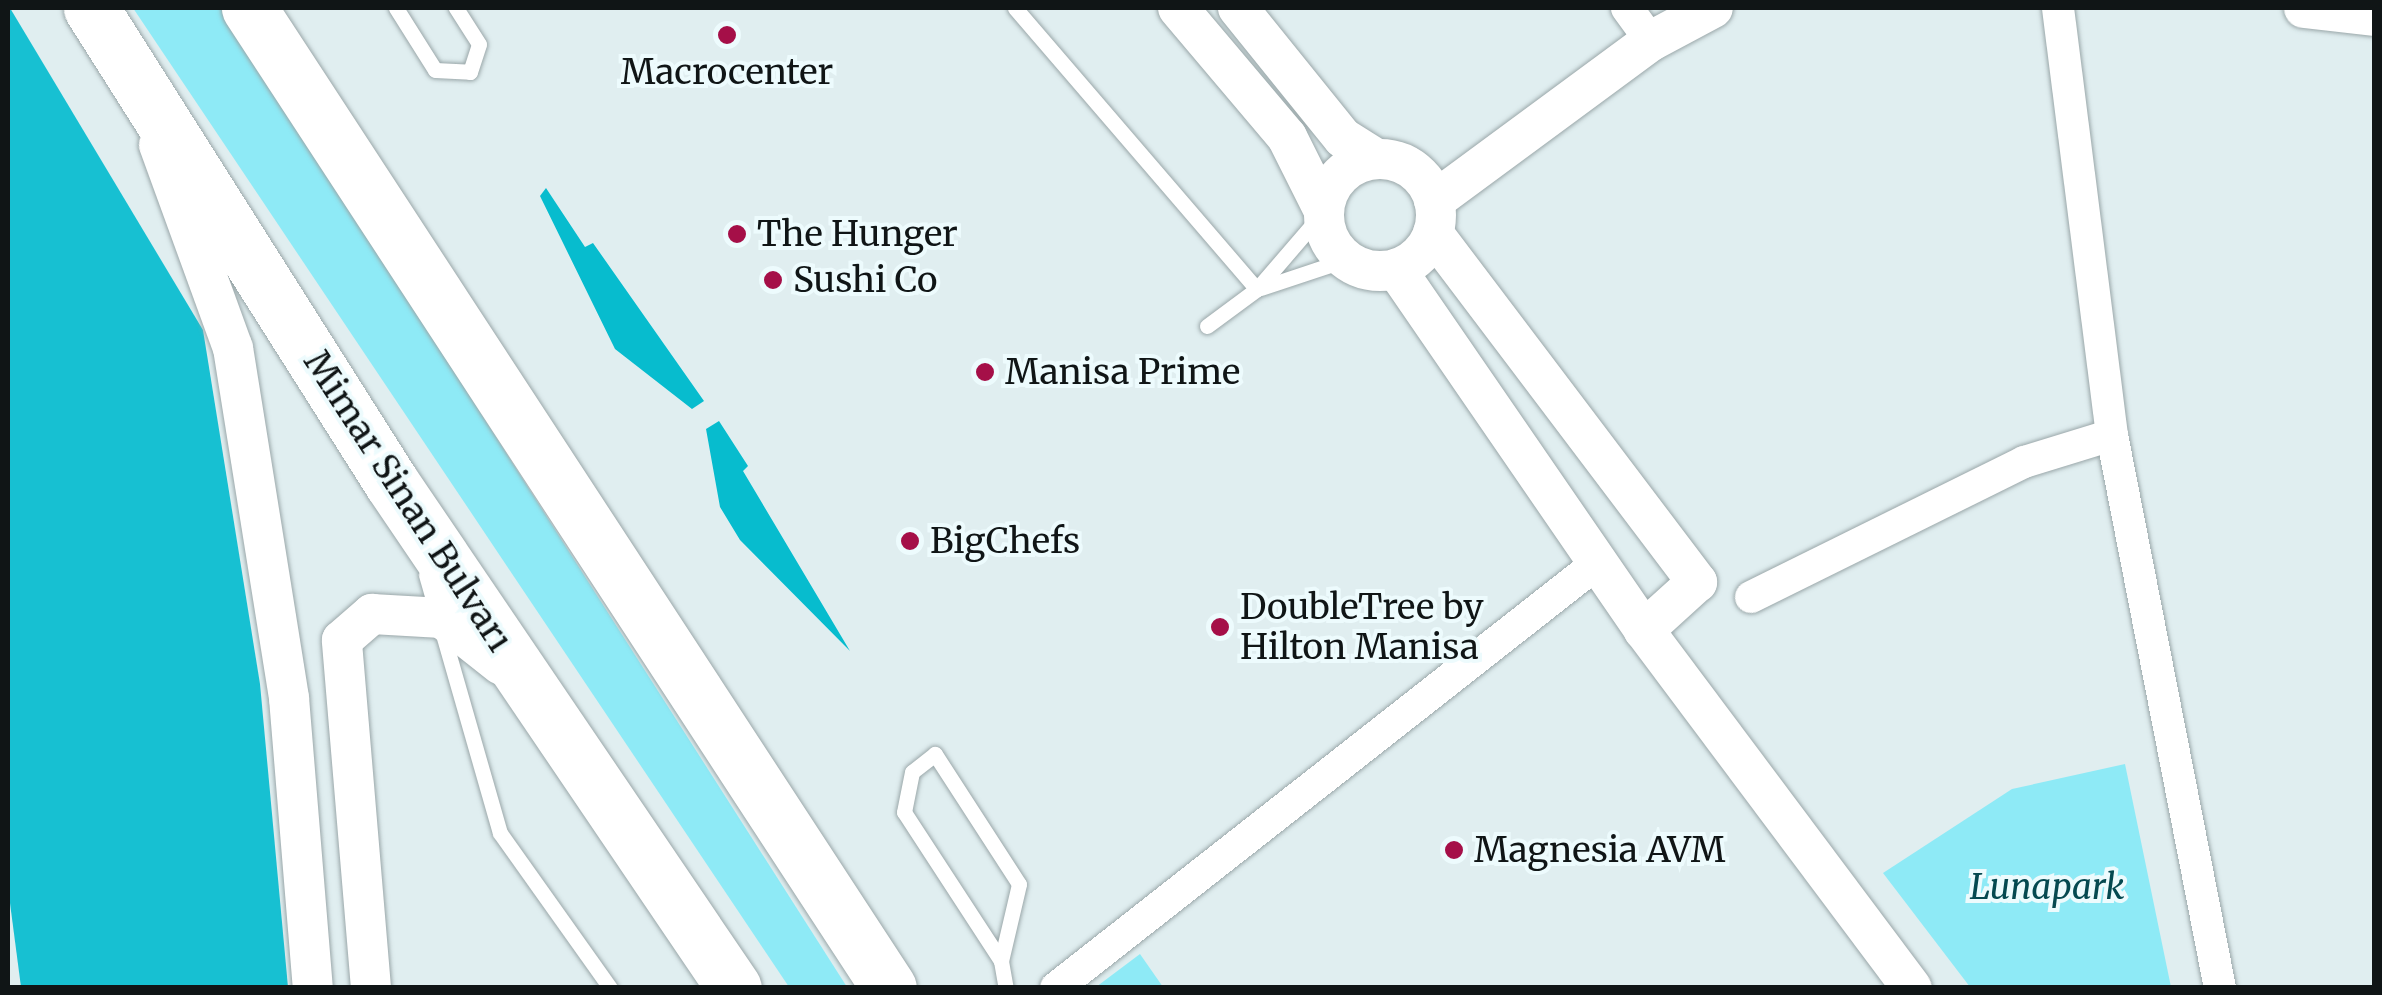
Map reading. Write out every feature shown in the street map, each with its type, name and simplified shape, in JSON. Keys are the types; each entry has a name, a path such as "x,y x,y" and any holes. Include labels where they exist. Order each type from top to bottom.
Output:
{"highway":[{"name":"Mimar Sinan Bulvarı","path":"92,8 391,482 734,988"},
{"path":"249,8 888,986"},
{"path":"660,884 718,988"}],"street":[{"path":"1178,8 1288,137 1344,260 1396,269 1644,630 1912,988"},
{"path":"1238,8 1343,138 1391,163 1698,582 1644,630"},
{"path":"1626,8 1650,42"},
{"path":"1396,269 1476,162 1650,42 1713,8"},
{"path":"2058,8 2112,435 2220,988"},
{"path":"2304,8 2374,16"},
{"path":"128,62 233,348 289,698 312,988"},
{"path":"1324,212 1346,170 1391,163 1476,162"},
{"path":"1752,597 2024,462 2112,435"},
{"path":"1056,988 1600,562"},
{"path":"371,988 342,640 372,614 442,618 534,692"}],"lane":[{"path":"396,8 435,70 470,72 479,44 456,8"},
{"path":"1015,8 1257,289"},
{"path":"1207,326 1257,289 1324,212"},
{"path":"1257,289 1344,260"},
{"path":"391,482 442,618 500,833 610,988"},
{"path":"1001,961 1019,884 936,754 912,772 904,812 1001,961 1006,988"}],"green space":[{"path":"133,8 222,8 847,987 789,987"},
{"name":"Lunapark","path":"2125,764 2171,987 1970,987 1883,873 2012,789"},
{"path":"1140,954 1163,987 1096,987"}],"shaded area":[{"path":"10,8 203,330 260,684 288,987 21,987 8,888"},
{"path":"546,188 585,247 593,243 704,401 692,409 615,349 540,196"},
{"path":"719,421 748,466 743,471 850,651 740,540 720,507 706,429"}],"place":[{"name":"Macrocenter","path":"727,35"},
{"name":"The Hunger","path":"737,234"},
{"name":"Sushi Co","path":"773,280"},
{"name":"Manisa Prime","path":"985,372"},
{"name":"BigChefs","path":"910,541"},
{"name":"DoubleTree by Hilton Manisa","path":"1220,627"},
{"name":"Magnesia AVM","path":"1454,850"}]}
